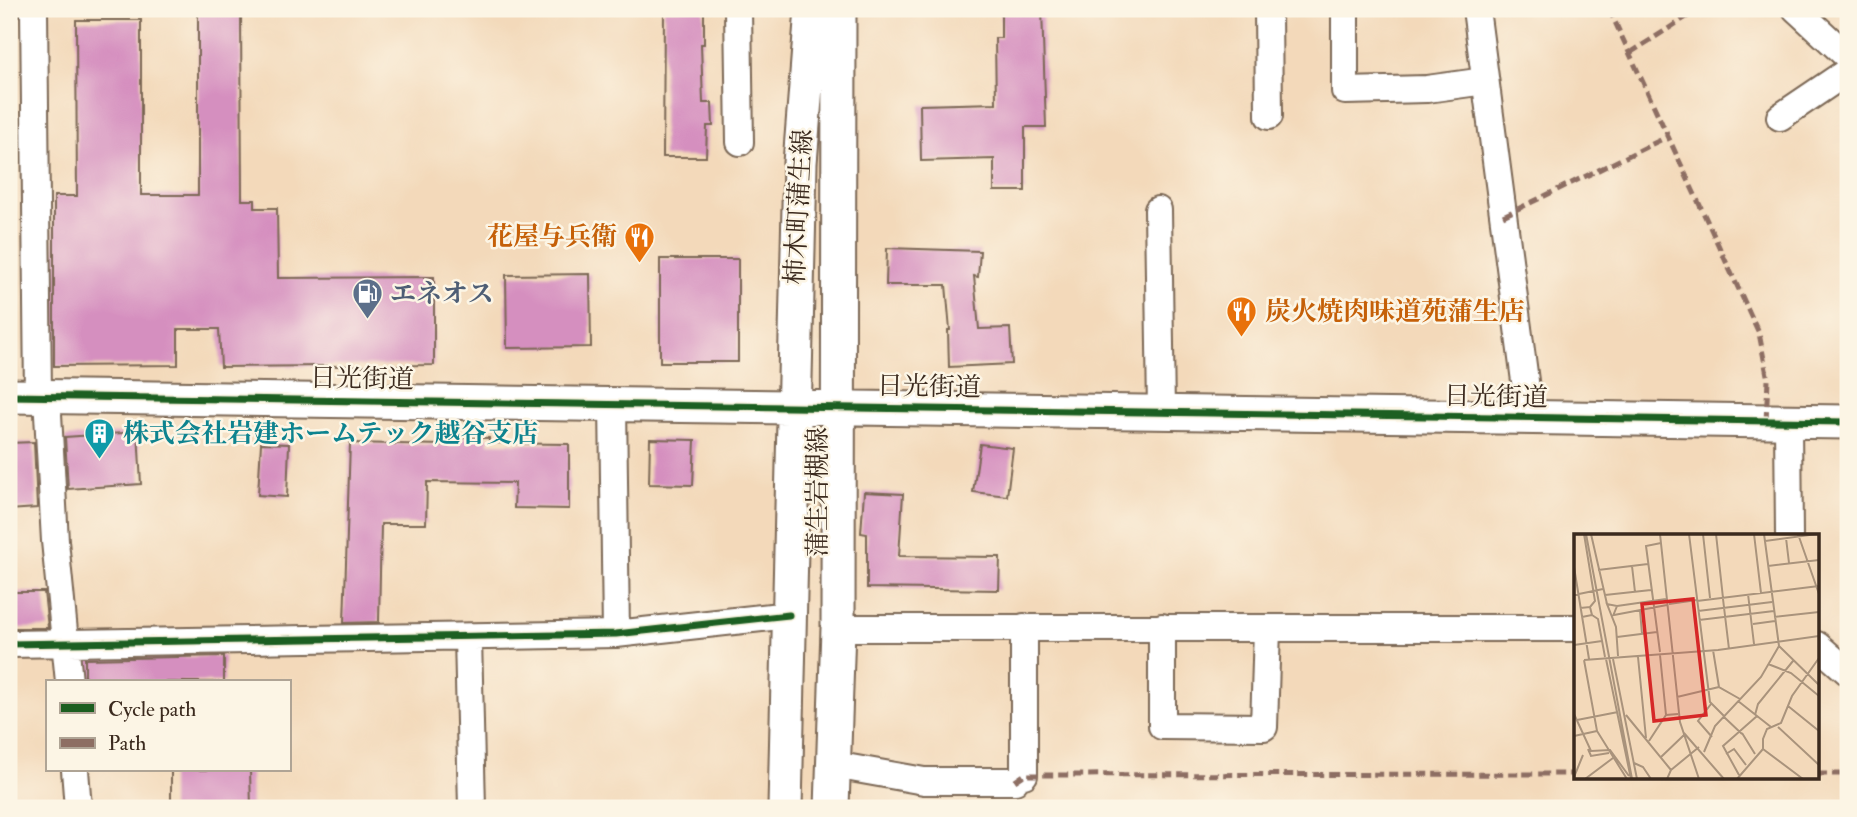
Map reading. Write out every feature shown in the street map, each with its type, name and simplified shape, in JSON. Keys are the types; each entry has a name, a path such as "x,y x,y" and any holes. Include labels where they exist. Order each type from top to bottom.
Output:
{"main road":[{"name":"柿木町蒲生線","path":"794,406 800,163 812,9"},
{"name":"蒲生岩槻線","path":"832,808 838,628 839,9"},
{"name":"日光街道","path":"31,396 1848,422"},
{"name":"蒲生岩槻線","path":"785,808 794,406"}],"street":[{"path":"34,9 31,396 55,541 69,680"},
{"path":"738,9 740,142"},
{"path":"1268,9 1269,116"},
{"path":"1345,9 1345,91 1427,89 1485,81"},
{"path":"1476,9 1530,419"},
{"path":"1796,9 1848,57"},
{"path":"1780,117 1848,71"},
{"path":"1158,210 1161,411"},
{"path":"613,403 616,634"},
{"path":"1788,422 1789,534"},
{"path":"9,644 616,634 789,615"},
{"path":"834,765 923,781 1020,778 1024,627"},
{"path":"1162,627 1162,726 1175,727 1264,727 1267,628"},
{"path":"838,628 1574,628"},
{"path":"468,637 472,808"},
{"path":"1818,647 1848,672"},
{"path":"75,772 78,808"}],"building":[{"path":"198,9 241,9 242,200 255,200 255,208 277,208 278,278 434,277 434,365 221,367 219,329 178,329 178,365 54,366 54,196 77,196 76,20 141,20 141,195 198,195"},
{"path":"664,9 704,9 704,44 701,44 703,103 712,103 713,126 707,126 706,157 663,157"},
{"path":"1001,9 1042,9 1046,127 1025,127 1025,191 994,191 994,159 921,161 920,105 996,103 995,38 1001,38"},
{"path":"887,248 980,251 978,277 974,276 979,329 1010,328 1012,364 949,367 950,330 946,285 886,285"},
{"path":"660,259 738,259 738,362 660,362"},
{"path":"590,274 591,347 507,348 506,275"},
{"name":"株式会社岩建ホームテック越谷支店","path":"138,432 141,484 68,489 65,437"},
{"path":"444,437 489,438 489,443 569,444 569,509 514,508 515,483 427,482 426,524 381,524 379,622 344,623 350,443 444,445"},
{"path":"650,439 695,440 693,485 649,484"},
{"path":"34,442 37,508 9,510 9,443"},
{"path":"261,443 289,444 287,497 258,495"},
{"path":"980,444 1013,448 1007,496 973,492"},
{"path":"864,492 903,494 899,556 1000,557 999,590 867,588 867,534 861,533"},
{"path":"9,592 44,592 48,628 9,628"},
{"path":"224,656 224,680 85,680 85,659"},
{"path":"171,772 250,772 251,808 171,808"}],"marked path":[{"path":"1609,9 1759,333 1768,380 1766,421"},
{"path":"1630,53 1699,9"},
{"path":"1503,216 1669,136"},
{"path":"1015,781 1024,775 1574,774"},
{"path":"1818,774 1848,774"}],"cycle path":[{"path":"9,396 1848,422"},
{"path":"9,644 616,634 789,615"}],"place":[{"name":"花屋与兵衛","path":"640,264"},
{"name":"エネオス","path":"367,321"},
{"name":"炭火焼肉味道苑蒲生店","path":"1242,339"},
{"name":"株式会社岩建ホームテック越谷支店","path":"100,461"}]}
